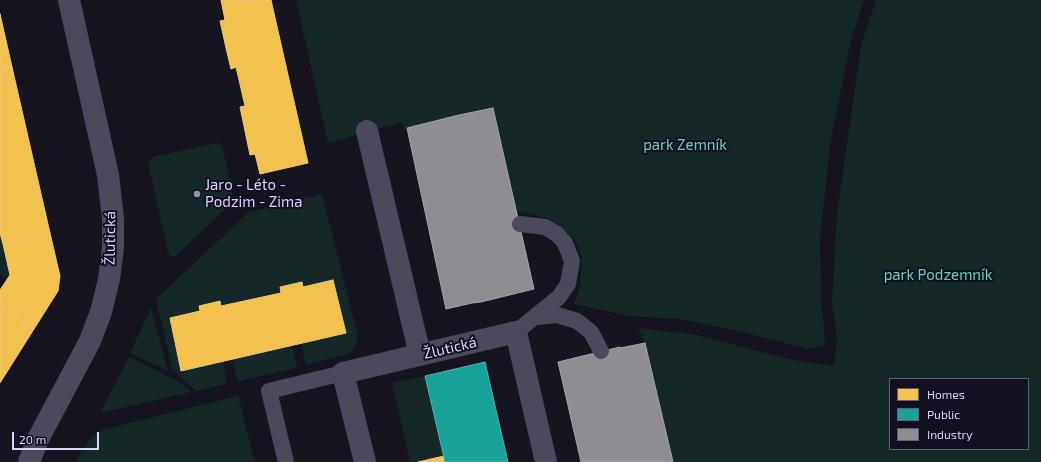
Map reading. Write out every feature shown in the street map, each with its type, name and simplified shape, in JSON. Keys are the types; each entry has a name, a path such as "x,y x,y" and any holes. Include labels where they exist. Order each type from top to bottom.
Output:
{"street":[{"name":"Žlutická","path":"29,462 38,440 90,341 101,312 109,279 112,248 113,218 108,174 69,0"},
{"path":"367,131 420,355"},
{"name":"Žlutická","path":"344,373 516,332"},
{"path":"516,332 546,462"},
{"path":"344,373 365,462"}],"lane":[{"path":"516,332 559,297 568,284 572,262 565,243 557,234 545,227 520,224"},
{"path":"536,317 558,315 577,321 590,332 601,351"},
{"path":"286,462 269,391 344,373"}],"green space":[{"name":"park Zemník","path":"296,0 864,0 850,44 830,145 820,241 821,304 825,345 809,349 738,331 681,319 628,316 574,304 580,286 582,259 577,243 566,231 548,218 517,211 493,108 404,129 402,122 328,143"},
{"name":"park Podzemník","path":"876,0 1041,0 1041,462 673,462 645,343 638,328 697,335 798,361 834,366 837,339 832,304 837,213 861,46"},
{"path":"217,143 222,146 232,191 232,200 224,210 176,256 171,257 168,252 148,163 152,157"},
{"path":"322,194 358,336 355,347 349,354 308,364 305,361 301,344 346,333 333,280 303,287 302,282 280,287 281,293 221,306 220,301 199,306 200,311 170,318 181,370 223,361 227,380 226,383 222,385 196,391 172,368 156,299 249,212"},
{"path":"0,233 10,275 7,279 0,274"},
{"path":"151,308 168,371 130,353"},
{"path":"292,346 297,366 296,368 239,381 237,379 232,359"},
{"path":"129,357 179,382 191,392 100,413"},
{"path":"425,376 444,456 418,462 410,462 392,383"},
{"path":"238,396 255,462 76,462 82,450 91,439 102,430"}],"building: Homes":[{"path":"221,0 271,0 308,163 260,174 255,154 250,155 240,107 245,106 236,67 231,69 226,48 220,21 225,20"},
{"path":"0,14 12,67 0,70"},
{"path":"12,67 50,233 3,244 0,233 0,70"},
{"path":"50,233 60,276 58,291 34,329 0,307 0,290 10,275 3,244"},
{"path":"333,280 346,333 181,371 170,318 200,311 199,306 220,301 221,306 281,293 280,287 302,282 303,287"},
{"path":"0,307 34,329 0,383"},
{"path":"444,456 445,462 418,462"}],"building: Public":[{"path":"485,362 508,462 445,462 425,376"}],"building: Industry":[{"path":"493,108 534,289 446,309 407,128"},
{"path":"645,343 673,462 581,462 558,362 620,347"}],"place":[{"name":"Jaro - Léto - Podzim - Zima","path":"197,194"}]}
